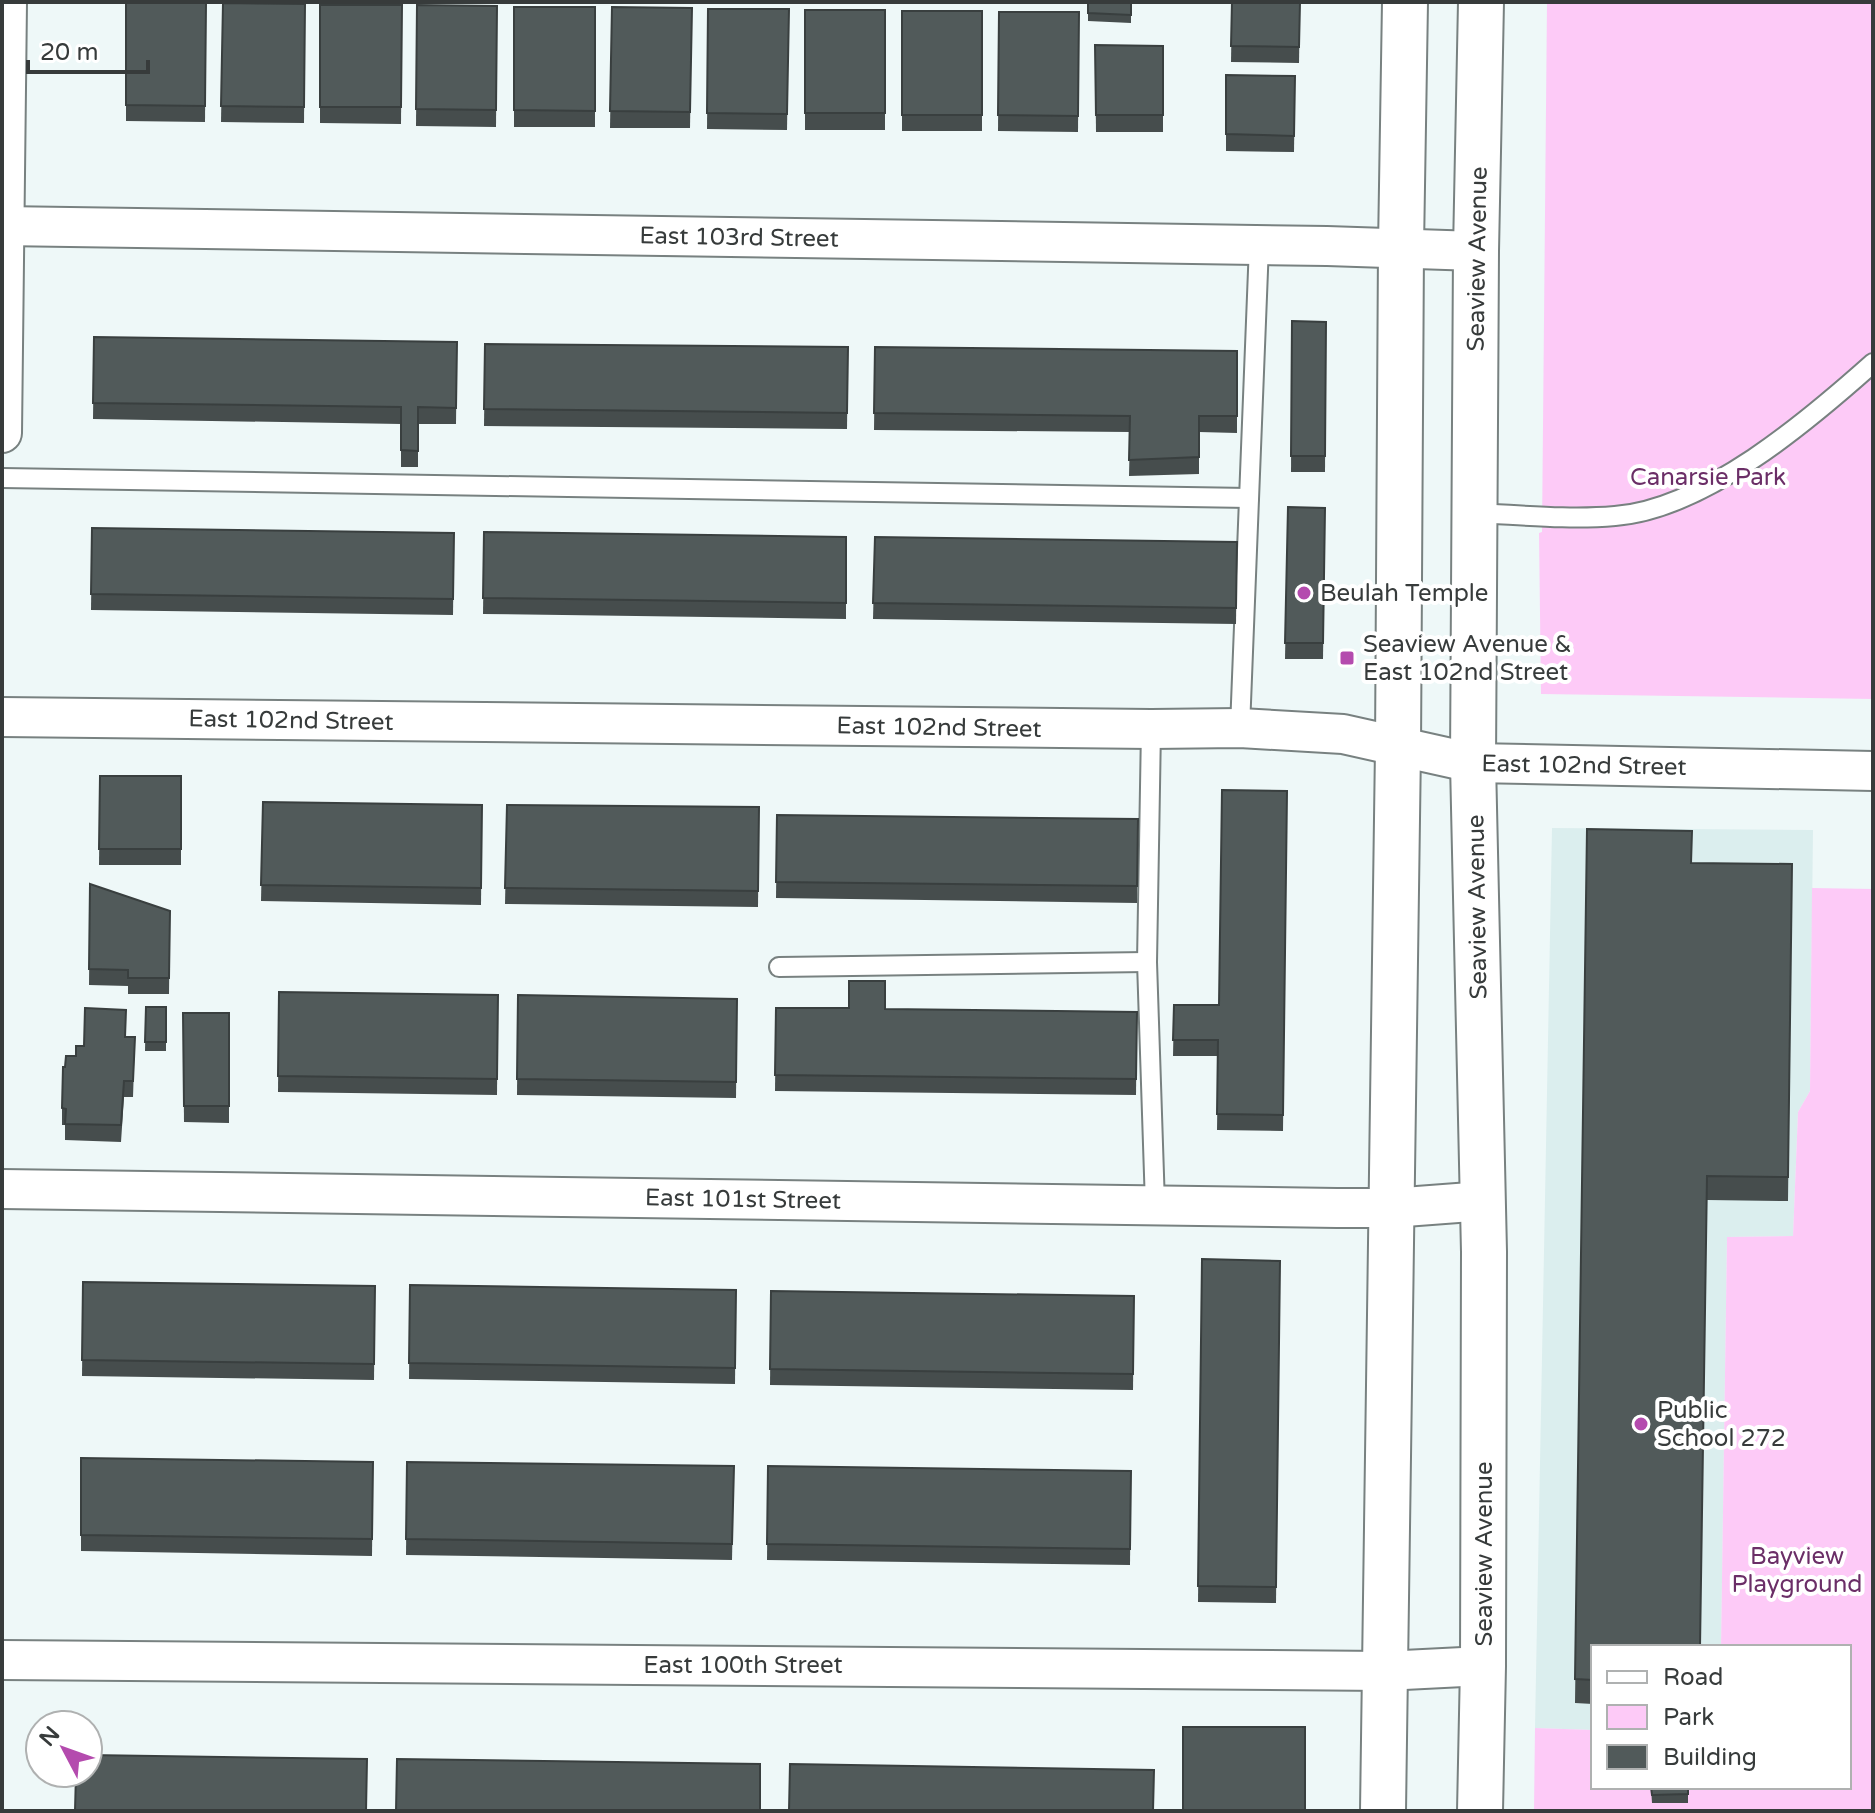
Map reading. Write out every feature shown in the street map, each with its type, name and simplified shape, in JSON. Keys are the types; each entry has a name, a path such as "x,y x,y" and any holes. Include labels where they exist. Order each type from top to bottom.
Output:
{"street":[{"path":"2,433 7,2"},
{"path":"1383,1811 1405,2"},
{"name":"Seaview Avenue","path":"1480,1811 1484,1201 1473,763 1481,2"},
{"name":"East 103rd Street","path":"4,226 1401,247 1476,251"},
{"name":"East 102nd Street","path":"2,717 1240,728 1343,734 1473,763 1873,771"},
{"name":"East 101st Street","path":"2,1189 1391,1208 1484,1201"},
{"name":"East 100th Street","path":"2,1660 1384,1671 1483,1666"}],"lane":[{"path":"1240,728 1259,245"},
{"path":"1475,513 1616,516 1668,505 1725,477 1822,408 1873,363"},
{"path":"2,478 1249,498"},
{"path":"1151,729 1147,962 1155,1205"},
{"path":"779,967 1147,962"}],"shaded area":[{"name":"Public School 272","path":"1552,828 1813,830 1810,1091 1798,1112 1793,1236 1727,1237 1721,1645 1591,1645 1591,1730 1535,1728"}],"green space":[{"name":"Canarsie Park","path":"1547,2 1873,2 1873,699 1541,694 1539,533 1542,532"},
{"name":"Bayview Playground","path":"1812,888 1873,889 1873,1811 1534,1811 1535,1728 1591,1730 1591,1789 1851,1789 1851,1645 1721,1645 1727,1237 1793,1236 1798,1112 1810,1091"}],"building":[{"path":"126,2 206,3 205,106 126,105"},
{"path":"1088,2 1131,2 1131,15 1088,13"},
{"path":"1232,2 1300,2 1299,47 1231,46"},
{"path":"223,3 305,4 304,107 221,106"},
{"path":"320,5 402,5 401,107 320,107"},
{"path":"417,5 497,6 496,110 416,109"},
{"path":"514,7 595,7 595,111 514,110"},
{"path":"612,7 692,8 690,112 610,111"},
{"path":"708,9 789,9 787,114 707,113"},
{"path":"805,10 885,10 885,113 805,113"},
{"path":"902,11 982,11 982,115 902,115"},
{"path":"999,12 1079,12 1078,116 998,115"},
{"path":"1095,45 1163,46 1163,115 1096,115"},
{"path":"1226,75 1295,76 1294,136 1226,134"},
{"path":"1292,321 1326,322 1325,456 1291,456"},
{"path":"94,337 457,342 456,408 418,407 418,451 401,450 401,407 93,403"},
{"path":"485,344 848,347 847,413 484,409"},
{"path":"875,347 1237,351 1237,416 1199,416 1199,457 1129,460 1130,416 874,413"},
{"path":"1288,507 1325,508 1323,643 1285,643"},
{"path":"92,528 454,533 453,599 91,594"},
{"path":"484,532 846,537 846,603 483,598"},
{"path":"875,537 1237,542 1236,608 873,603"},
{"path":"100,776 181,776 181,849 99,849"},
{"path":"1222,790 1287,791 1283,1115 1217,1114 1218,1040 1173,1040 1174,1005 1219,1005"},
{"path":"263,802 482,805 481,888 261,885"},
{"path":"507,805 759,807 758,891 505,888"},
{"path":"777,815 1138,819 1137,886 776,882"},
{"name":"Public School 272","path":"1587,829 1692,831 1691,863 1792,864 1788,1177 1707,1176 1700,1645 1591,1645 1591,1680 1575,1679"},
{"path":"90,884 170,911 169,978 128,978 128,970 89,969"},
{"path":"849,981 885,981 885,1009 1137,1012 1136,1079 775,1075 776,1008 849,1008"},
{"path":"279,992 498,995 497,1079 278,1076"},
{"path":"518,995 737,999 736,1082 517,1079"},
{"path":"146,1007 166,1007 166,1042 145,1042"},
{"path":"85,1008 126,1010 125,1037 135,1037 133,1081 124,1081 121,1125 65,1124 66,1109 62,1108 63,1067 66,1056 76,1056 76,1046 84,1046"},
{"path":"183,1013 229,1013 229,1106 184,1106"},
{"path":"1202,1259 1280,1261 1276,1587 1198,1586"},
{"path":"83,1282 375,1286 374,1364 82,1360"},
{"path":"410,1285 736,1290 735,1368 409,1363"},
{"path":"771,1291 1134,1296 1133,1374 770,1369"},
{"path":"81,1458 373,1462 372,1539 81,1535"},
{"path":"407,1462 734,1466 732,1544 406,1539"},
{"path":"768,1466 1131,1471 1130,1549 767,1544"},
{"path":"1183,1727 1305,1727 1305,1811 1183,1811"},
{"path":"104,1755 367,1759 366,1811 75,1811 76,1789 104,1789"},
{"path":"397,1759 760,1764 760,1811 396,1811"},
{"path":"790,1764 1154,1770 1153,1811 789,1811"},
{"path":"1651,1789 1688,1789 1688,1794 1652,1795"}],"place":[{"name":"Beulah Temple","path":"1304,593"},
{"name":"Seaview Avenue & East 102nd Street","path":"1347,658"},
{"name":"Public School 272","path":"1641,1424"}]}
